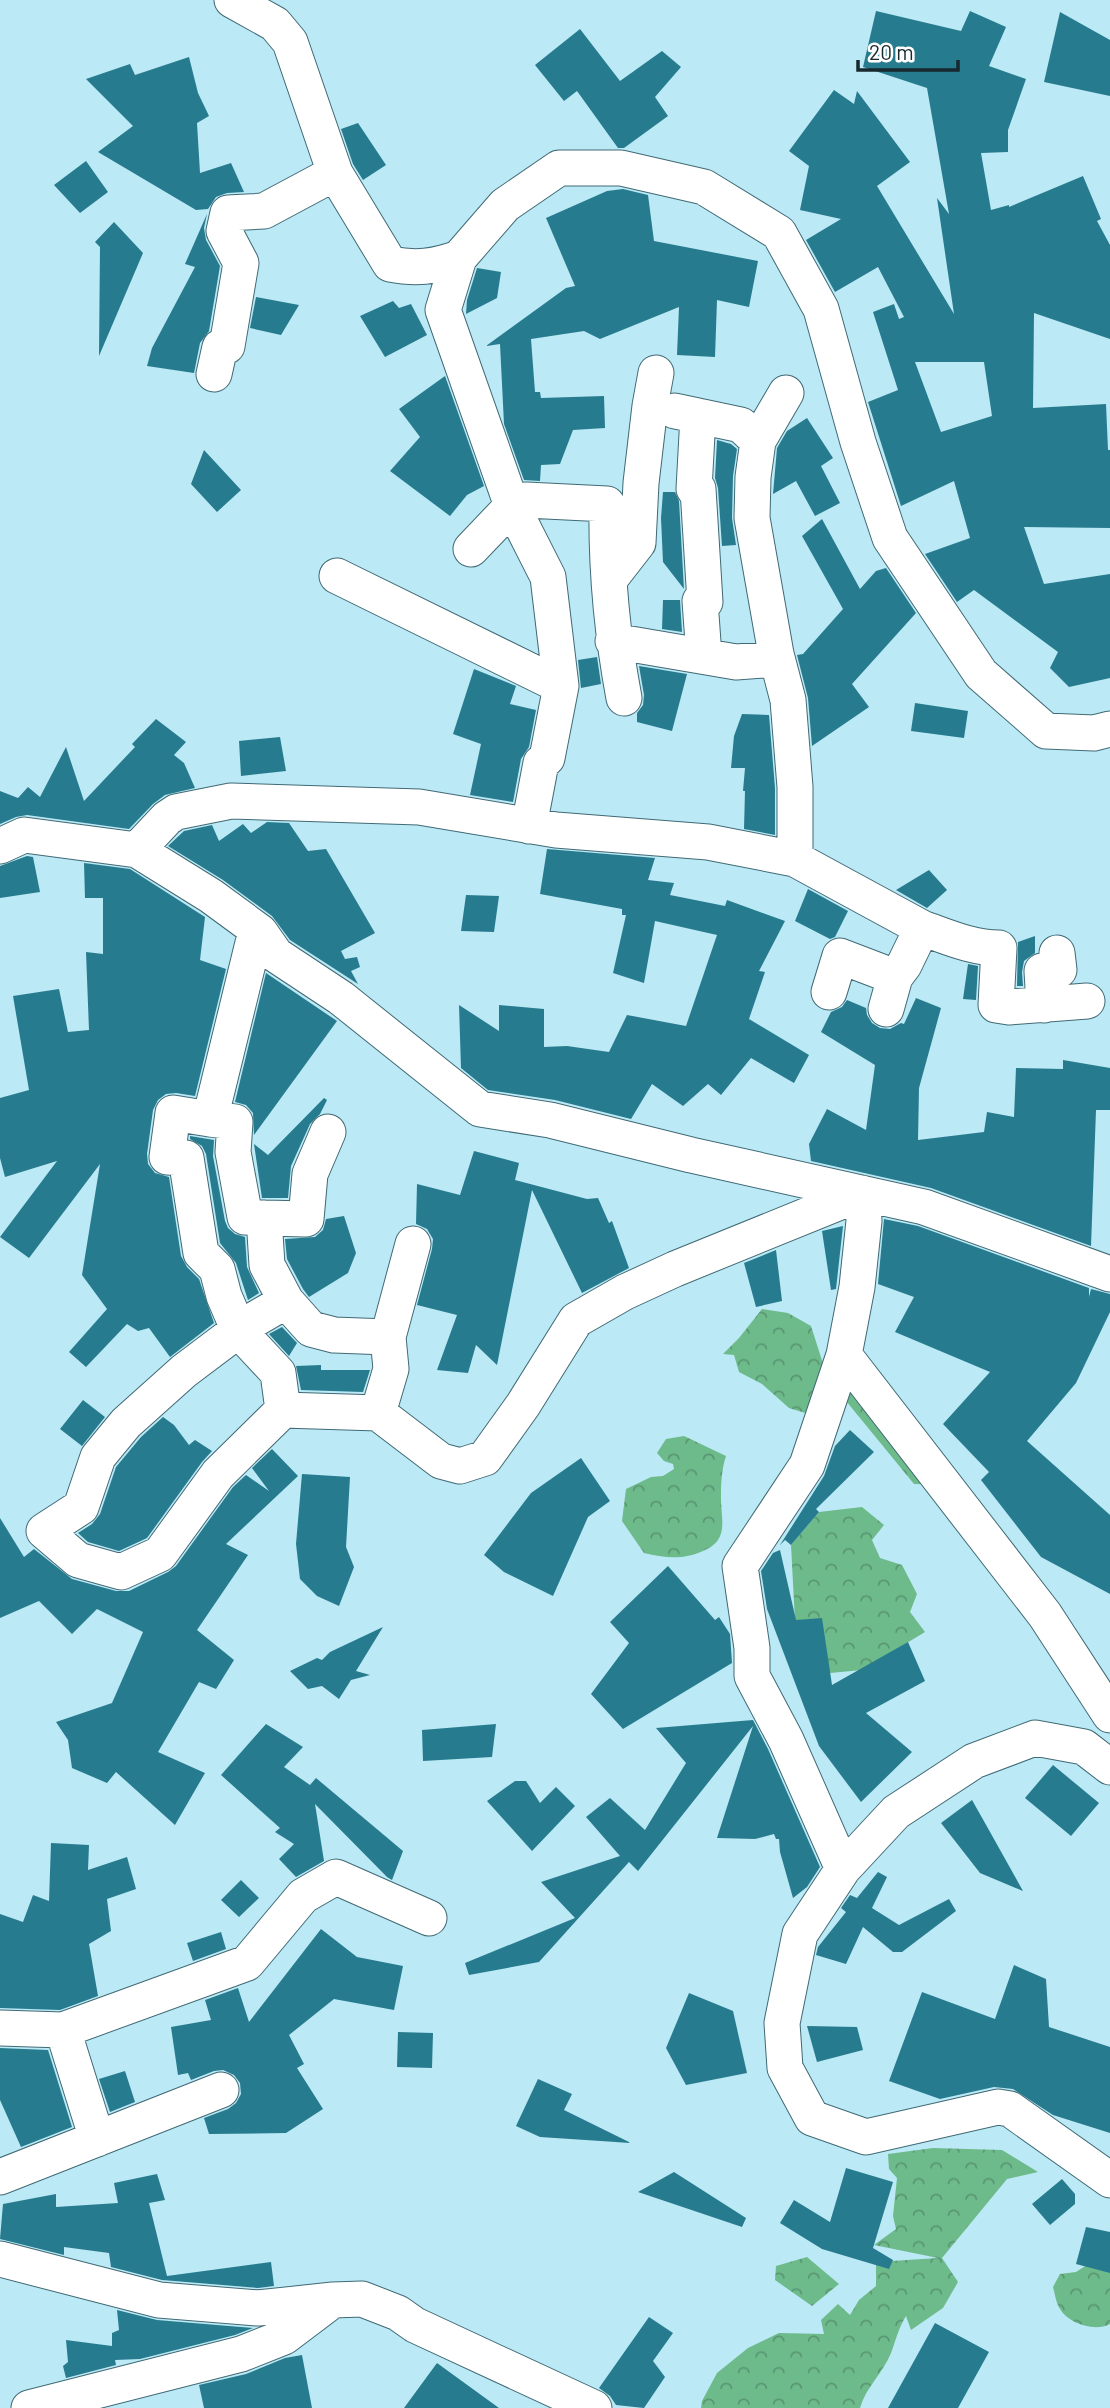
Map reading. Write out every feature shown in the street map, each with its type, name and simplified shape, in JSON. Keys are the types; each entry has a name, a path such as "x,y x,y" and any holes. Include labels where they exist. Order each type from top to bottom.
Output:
{"street":[{"path":"232,0 275,24 290,42 335,173 390,264 414,268 443,264 459,258"},
{"path":"529,826 541,763 547,758 561,686 548,577 512,506 443,310 459,258 505,205 559,168 621,168 704,187 779,233 821,309 858,442 890,538 973,663 981,674 1046,732 1094,733 1110,729"},
{"path":"214,374 220,347 227,346 241,263 224,231 228,213 264,211 335,173"},
{"path":"610,579 638,543 640,483 653,390 698,416 741,425 758,441"},
{"path":"786,393 758,441 752,488 752,519 788,700 795,788 795,859"},
{"path":"698,416 694,489 698,489 705,602 700,601 704,656"},
{"path":"471,549 512,506 526,500 607,504 613,641 624,698"},
{"path":"337,576 561,686"},
{"path":"613,641 736,662 778,659"},
{"path":"137,850 176,812 232,801 419,807 556,830 708,842 795,859 922,929 986,948 999,948 996,1005 1009,1007 1087,1002"},
{"path":"0,846 24,835 137,850 211,895 260,932 276,955 341,998 480,1108 550,1120 691,1155 924,1207 1110,1274"},
{"path":"828,992 841,957 890,993 922,929"},
{"path":"210,1119 253,943 260,932"},
{"path":"1044,1005 1042,971 1059,970 1057,953"},
{"path":"283,1410 278,1373 239,1331 224,1296 217,1269 201,1253 186,1158 167,1157 173,1114 235,1122 233,1152 244,1217 306,1219 310,1174 328,1132"},
{"path":"843,1869 786,1740 752,1676 752,1648 740,1566 807,1465 844,1356 857,1287 864,1221 862,1193"},
{"path":"286,1301 244,1325 184,1371 125,1423 98,1457 81,1507 44,1531 78,1560 121,1572 160,1554 218,1474 283,1410 378,1413 441,1461 460,1466 485,1458 523,1405 576,1320 625,1292 675,1269 862,1193"},
{"path":"264,1218 267,1265 286,1301 311,1329 334,1335 388,1337"},
{"path":"378,1413 391,1369 388,1337 414,1244"},
{"path":"844,1356 1045,1615 1110,1715"},
{"path":"1110,1767 1084,1747 1035,1738 974,1761 896,1812 843,1869 800,1934 782,2024 785,2068 812,2118 866,2137 998,2108 1010,2109 1110,2180"},
{"path":"0,2028 63,2030 247,1963 303,1896 336,1877 429,1918"},
{"path":"63,2030 97,2139"},
{"path":"0,2177 221,2090"},
{"path":"0,2259 159,2300 258,2308 362,2299 398,2313 415,2325 594,2408"},
{"path":"29,2408 241,2354 284,2337 332,2300"}],"green space":[{"path":"762,1309 788,1313 811,1326 826,1373 815,1416 789,1408 762,1384 739,1372 734,1355 723,1354"},
{"path":"838,1371 959,1485 914,1484 833,1385"},
{"path":"684,1436 726,1456 722,1479 721,1534 712,1546 688,1556 667,1557 644,1553 622,1521 626,1489 651,1477 663,1476 674,1469 673,1464 664,1461 657,1453 666,1439"},
{"path":"862,1507 884,1525 872,1540 880,1558 902,1565 917,1594 910,1612 925,1632 862,1670 830,1673 795,1621 791,1545 819,1512"},
{"path":"933,2148 1002,2150 1038,2172 1007,2179 942,2258 958,2282 943,2308 911,2330 906,2316 888,2360 866,2393 860,2408 701,2408 717,2373 748,2348 779,2333 824,2334 821,2320 838,2304 850,2315 859,2300 876,2286 876,2262 938,2258 874,2245 896,2229 893,2216 897,2178 889,2169 888,2154"},
{"path":"1110,2250 1110,2324 1090,2327 1070,2319 1060,2309 1053,2287 1060,2274 1076,2272"},
{"path":"807,2257 839,2284 812,2306 775,2280 776,2266"}],"building":[{"path":"876,11 961,31 970,11 1006,27 989,66 1026,79 1008,130 1008,152 981,153 991,210 1009,207 1083,176 1101,219 1097,221 1110,245 1110,339 1034,313 1033,408 1106,404 1110,450 1110,528 1024,527 1044,584 1110,574 1110,678 1069,687 1050,668 1058,652 974,590 957,602 925,554 970,538 954,481 901,506 868,402 898,390 873,312 894,304 899,319 904,317 878,267 835,292 806,240 841,219 800,210 809,166 789,151 834,90 854,104 857,91 910,162 877,186 954,314 937,198 949,214 927,88 863,67","holes":["915,362 984,362 992,416 941,432"]},
{"path":"1060,12 1110,40 1110,96 1044,82"},
{"path":"580,29 620,81 662,51 681,67 655,97 668,116 624,148 618,148 577,91 564,101 535,65"},
{"path":"189,57 198,93 209,116 197,123 200,173 231,163 244,192 216,197 208,209 196,210 98,152 133,126 86,79 130,64 135,75"},
{"path":"358,123 386,165 363,180 353,164 341,129"},
{"path":"86,161 108,192 80,213 54,185"},
{"path":"623,189 648,195 654,241 758,261 749,307 717,300 715,357 677,355 679,307 600,339 584,331 531,339 535,392 540,392 541,398 604,396 605,428 573,430 560,464 541,465 540,481 524,480 504,424 500,344 486,346 566,288 575,286 546,218 607,191"},
{"path":"207,214 204,228 206,240 220,266 209,331 200,343 194,373 147,366 152,348 195,267 185,264"},
{"path":"114,222 143,253 99,356 100,247 95,242"},
{"path":"477,268 501,272 497,298 466,314 467,300"},
{"path":"256,297 299,305 281,335 250,328"},
{"path":"393,301 399,308 411,304 427,335 385,357 360,316"},
{"path":"445,376 484,486 467,495 450,516 390,471 420,437 399,409"},
{"path":"807,418 833,458 821,466 840,503 815,516 796,481 773,494 777,448 787,431"},
{"path":"717,440 737,449 732,518 736,545 722,546 715,478"},
{"path":"204,450 241,490 217,512 191,484"},
{"path":"663,492 675,492 679,501 684,589 663,562"},
{"path":"822,519 860,589 876,571 886,568 916,613 852,684 869,707 812,746 808,698 797,655 803,654 843,609 802,536"},
{"path":"663,600 680,600 682,632 662,629"},
{"path":"597,657 601,684 581,688 578,660"},
{"path":"639,666 687,674 672,731 637,722 637,713 643,705 644,695"},
{"path":"474,669 516,686 510,704 536,710 529,747 521,759 513,802 470,795 481,744 453,734"},
{"path":"915,703 968,711 964,738 911,731"},
{"path":"742,714 769,715 775,788 775,835 744,829 745,768 731,768 734,736"},
{"path":"156,719 186,742 174,755 184,763 195,788 165,795 129,829 27,815 0,824 0,791 18,798 28,787 40,797 66,747 84,801 135,747 132,744"},
{"path":"280,737 286,771 241,776 239,741"},
{"path":"267,822 289,823 308,851 326,849 375,933 341,951 345,959 357,957 360,967 351,971 358,984 290,940 272,916 223,880 168,846 184,831 212,825 219,841 243,824 251,833"},
{"path":"547,849 655,858 648,880 674,883 670,895 725,906 727,900 785,921 759,971 765,972 749,1019 809,1055 794,1083 751,1058 721,1095 708,1084 683,1106 652,1084 631,1119 555,1100 488,1090 461,1068 459,1005 499,1031 499,1005 544,1009 544,1047 567,1046 609,1052 627,1015 686,1026 717,935 655,921 644,983 613,973 626,915 622,915 622,909 540,894"},
{"path":"27,856 33,857 40,892 0,898 0,866"},
{"path":"84,863 130,869 205,917 200,960 226,969 195,1096 166,1094 158,1100 153,1110 147,1154 148,1164 155,1173 169,1177 181,1256 199,1279 214,1323 170,1357 149,1328 138,1331 127,1324 86,1367 69,1352 107,1309 82,1275 100,1164 29,1258 0,1237 57,1161 5,1177 0,1158 0,1098 29,1090 13,996 59,989 68,1032 89,1030 86,952 103,954 103,898 85,898"},
{"path":"929,870 947,890 927,908 896,890"},
{"path":"808,889 848,911 835,937 830,939 795,921"},
{"path":"466,895 499,896 494,932 461,931"},
{"path":"1035,936 1035,953 1024,961 1023,986 1017,986 1018,942"},
{"path":"968,964 978,966 976,1000 963,999"},
{"path":"266,973 337,1021 254,1135 253,1113 246,1105 235,1102"},
{"path":"916,998 941,1008 919,1088 918,1140 984,1132 987,1112 1014,1117 1016,1068 1063,1069 1063,1060 1110,1068 1110,1110 1096,1110 1091,1246 931,1188 811,1161 809,1144 827,1109 866,1130 875,1065 821,1032 831,1012 842,1007 847,1000 866,1008 872,1023 880,1028 890,1029 904,1024"},
{"path":"324,1098 327,1100 320,1114 310,1124 291,1166 288,1198 262,1198 254,1144 268,1155"},
{"path":"190,1136 214,1140 213,1156 225,1221 235,1234 245,1237 247,1267 259,1293 248,1300 236,1263 220,1243 206,1154 202,1146 190,1139"},
{"path":"474,1151 519,1163 515,1180 587,1199 598,1198 609,1223 612,1221 629,1268 582,1293 532,1190 497,1365 476,1345 468,1373 437,1370 457,1315 417,1305 433,1239 427,1229 416,1224 417,1184 460,1195"},
{"path":"344,1216 356,1253 348,1273 309,1297 287,1259 285,1239 315,1237 323,1230 326,1219"},
{"path":"884,1219 918,1226 1089,1288 1089,1297 1091,1289 1110,1294 1110,1312 1076,1383 1027,1441 1110,1515 1110,1594 1041,1557 981,1480 989,1472 943,1424 990,1372 895,1332 914,1297 878,1284"},
{"path":"843,1226 836,1289 831,1290 822,1231"},
{"path":"776,1250 782,1301 756,1307 744,1263"},
{"path":"282,1327 297,1343 289,1356 269,1334"},
{"path":"321,1365 321,1370 370,1370 363,1392 301,1390 296,1366"},
{"path":"83,1400 105,1417 82,1446 60,1429"},
{"path":"163,1417 174,1425 189,1445 195,1440 212,1451 147,1538 119,1551 88,1542 78,1533 92,1524 100,1514 116,1467 141,1437"},
{"path":"850,1430 874,1452 816,1509 819,1512 791,1545 785,1540 780,1545 824,1476 835,1446"},
{"path":"272,1449 298,1476 226,1544 248,1555 197,1630 234,1660 216,1689 199,1682 158,1752 205,1773 175,1825 116,1772 107,1783 72,1768 68,1740 56,1722 112,1703 143,1632 97,1609 72,1634 39,1601 0,1618 0,1518 24,1557 34,1549 72,1579 116,1591 129,1591 176,1566 233,1487 246,1475 269,1491 252,1468"},
{"path":"581,1458 610,1501 588,1517 553,1596 504,1572 484,1555 531,1493"},
{"path":"302,1474 350,1477 346,1547 354,1567 339,1606 317,1596 300,1579 296,1544"},
{"path":"780,1550 796,1620 822,1618 832,1685 908,1642 925,1681 866,1713 912,1752 861,1802 819,1746 767,1609 761,1571 773,1553"},
{"path":"668,1566 715,1620 719,1617 730,1634 732,1663 623,1729 591,1694 629,1643 610,1622"},
{"path":"383,1627 356,1671 370,1675 351,1680 339,1699 322,1686 308,1689 290,1671 317,1658 322,1660 330,1652"},
{"path":"753,1720 820,1867 807,1887 793,1898 779,1839 776,1839 774,1834 755,1839 717,1838 753,1726 638,1871 629,1862 539,1962 469,1975 465,1963 575,1918 541,1882 620,1856 586,1817 610,1798 645,1830 686,1763 656,1728"},
{"path":"266,1724 303,1747 284,1767 310,1785 316,1778 403,1851 392,1880 315,1804 324,1861 296,1877 279,1859 294,1844 275,1832 280,1828 221,1775"},
{"path":"496,1724 492,1757 423,1761 422,1730"},
{"path":"1053,1765 1099,1803 1071,1836 1025,1798"},
{"path":"515,1781 526,1781 540,1803 556,1787 575,1806 532,1851 487,1801"},
{"path":"972,1800 1023,1891 980,1873 941,1823"},
{"path":"51,1843 89,1845 88,1870 127,1857 136,1889 107,1899 111,1931 89,1944 98,1996 60,2010 0,2008 0,1914 23,1922 33,1895 49,1901"},
{"path":"878,1872 887,1877 872,1908 899,1925 949,1899 956,1911 902,1952 893,1952 863,1927 846,1964 816,1955 818,1947 846,1912 841,1908 850,1895 857,1898"},
{"path":"241,1880 259,1898 239,1917 221,1900"},
{"path":"321,1929 357,1957 403,1966 394,2010 334,1999 289,2035 304,2064 297,2068 323,2109 286,2133 209,2134 204,2118 236,2103 241,2094 240,2083 234,2075 223,2070 191,2080 188,2073 178,2075 171,2027 211,2020 205,2000 238,1988 249,2022"},
{"path":"221,1932 226,1949 193,1961 187,1943"},
{"path":"1014,1965 1046,1979 1049,2027 1110,2047 1110,2133 1053,2115 1013,2089 994,2087 940,2099 889,2081 922,1992 995,2019"},
{"path":"689,1993 733,2011 747,2073 686,2085 666,2048"},
{"path":"807,2026 857,2027 863,2050 817,2062"},
{"path":"398,2032 433,2033 432,2068 397,2067"},
{"path":"0,2048 48,2050 72,2127 21,2147 0,2100"},
{"path":"125,2071 135,2102 110,2112 99,2079"},
{"path":"538,2079 572,2094 564,2110 631,2143 540,2137 516,2126"},
{"path":"846,2168 893,2182 873,2248 893,2260 889,2269 822,2249 780,2223 794,2200 830,2222"},
{"path":"674,2172 746,2218 742,2227 638,2192"},
{"path":"157,2174 165,2200 149,2203 167,2276 271,2262 274,2286 258,2288 162,2280 111,2267 109,2253 64,2247 64,2255 0,2239 3,2204 56,2194 56,2207 118,2203 114,2183"},
{"path":"1062,2179 1075,2194 1075,2204 1050,2225 1032,2204"},
{"path":"1086,2227 1110,2232 1110,2273 1076,2264"},
{"path":"117,2310 157,2320 253,2328 140,2359 115,2360 116,2365 66,2378 63,2366 68,2362 66,2340 112,2346 112,2333 119,2330"},
{"path":"649,2317 673,2333 653,2361 665,2377 644,2408 616,2405 610,2396 599,2388"},
{"path":"935,2323 989,2352 958,2408 888,2408"},
{"path":"302,2355 312,2408 204,2408 199,2385 246,2374 285,2358"},
{"path":"437,2363 499,2408 404,2408"}]}
